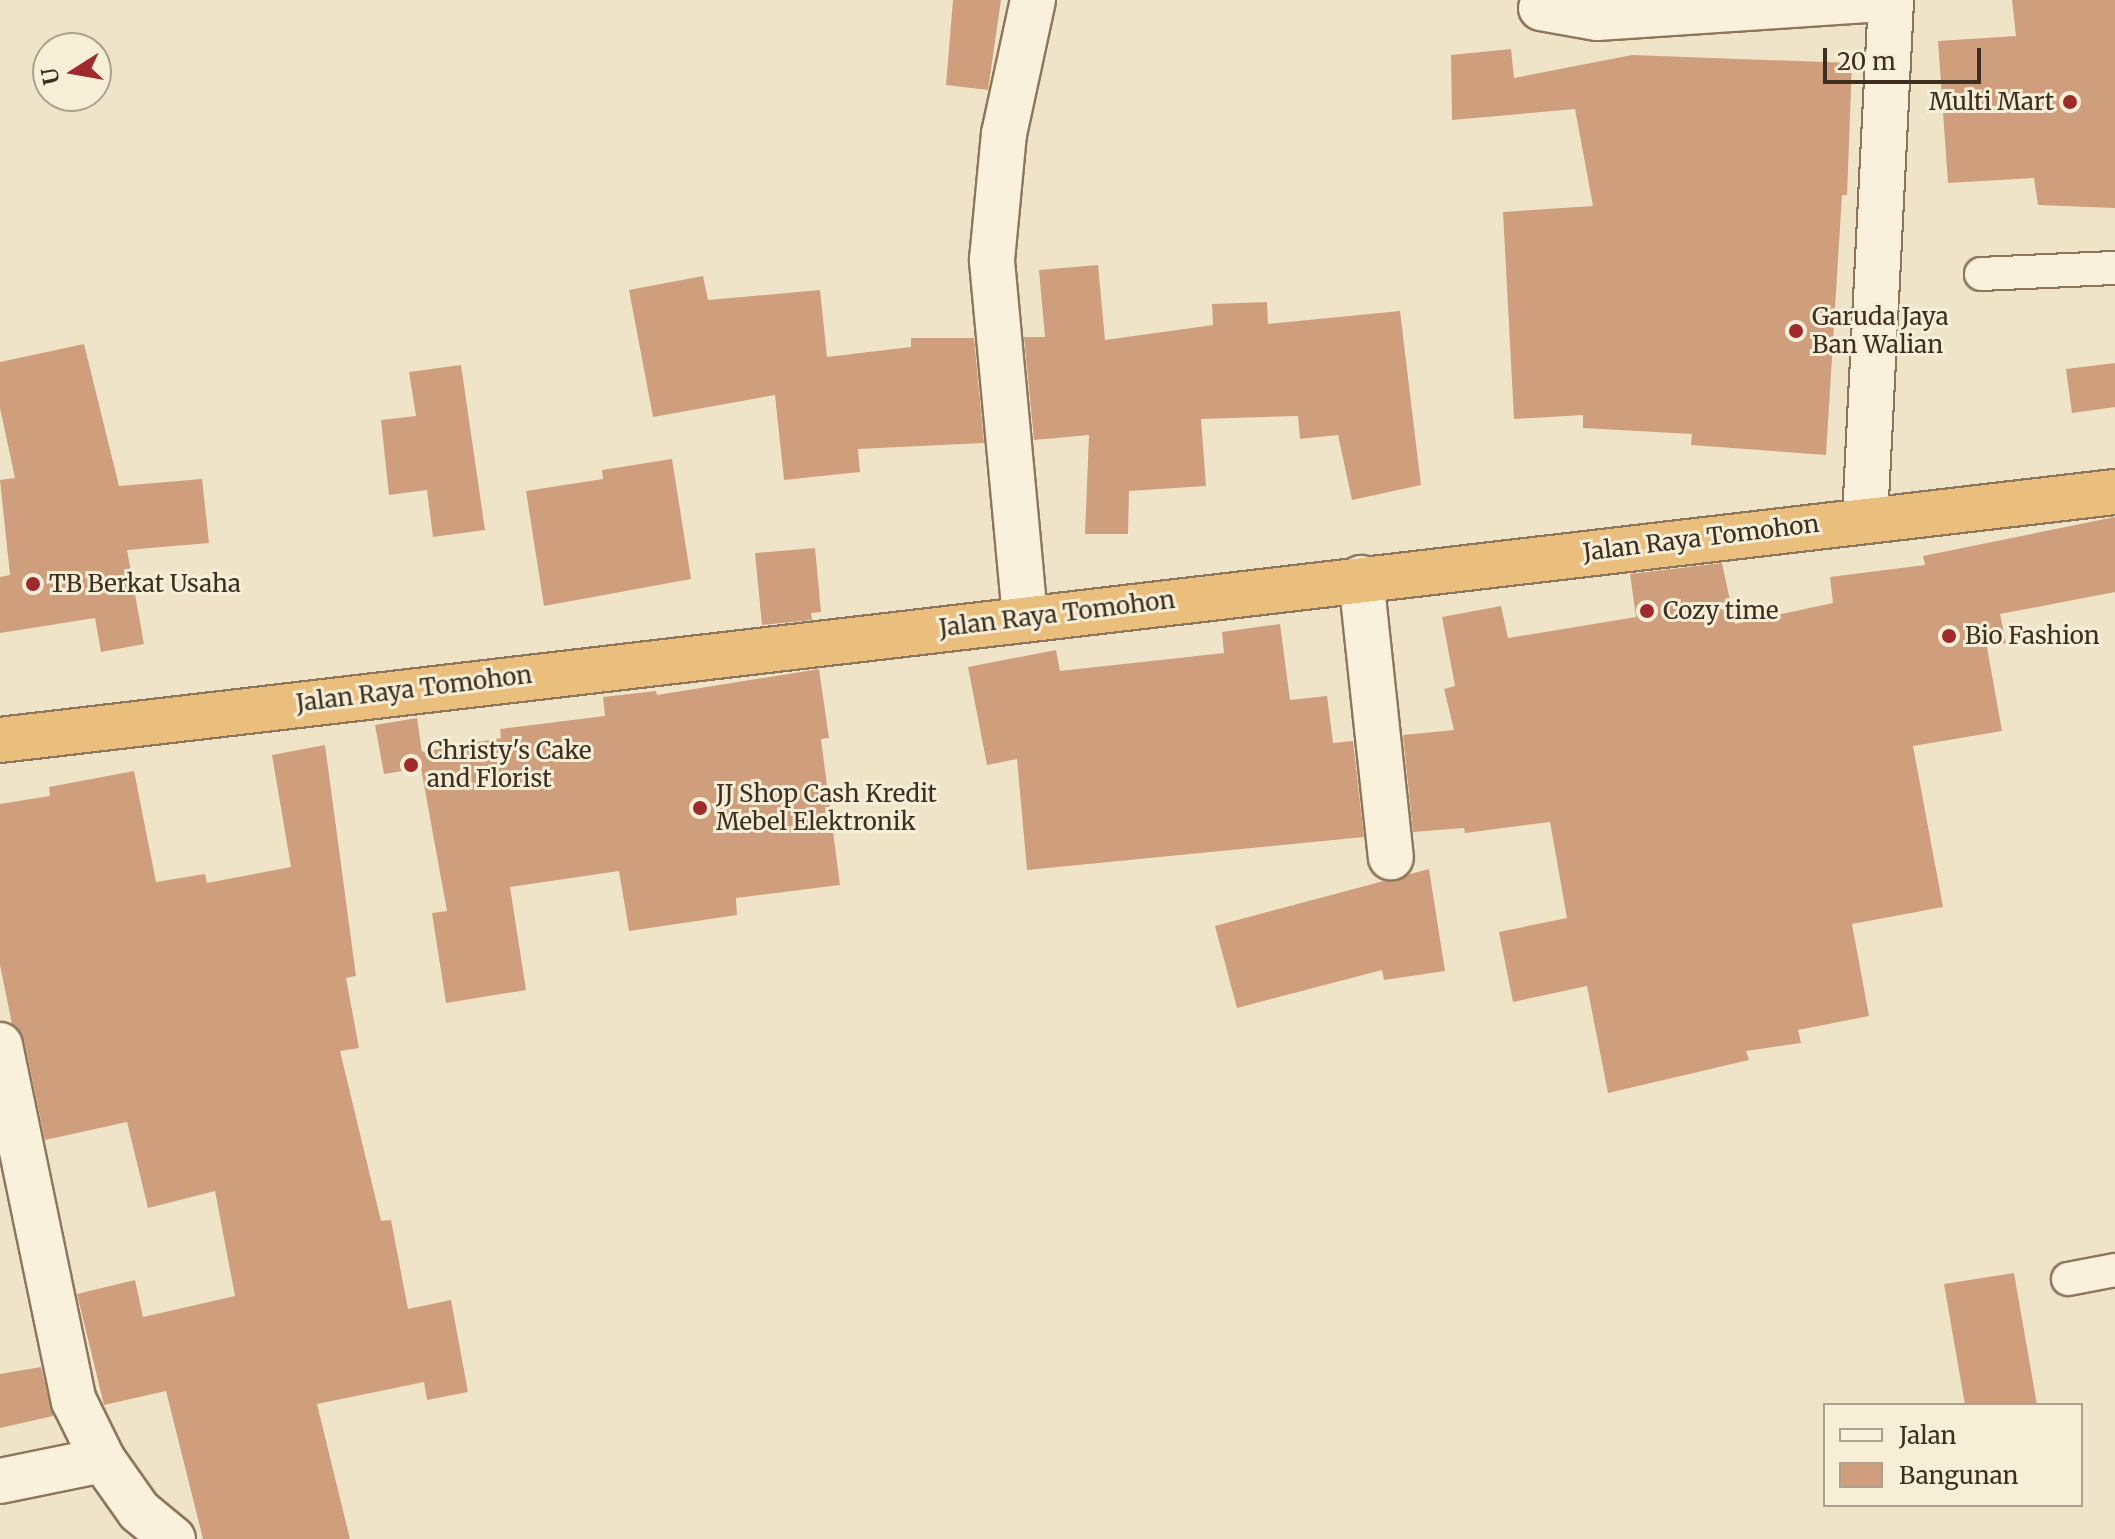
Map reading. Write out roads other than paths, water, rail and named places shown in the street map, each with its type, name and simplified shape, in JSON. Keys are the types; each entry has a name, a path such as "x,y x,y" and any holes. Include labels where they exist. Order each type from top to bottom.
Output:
{"highway":[{"name":"Jalan Raya Tomohon","path":"0,740 1025,617 2115,492"}],"street":[{"path":"1025,617 992,260 1004,134 1033,0"},
{"path":"1541,8 1597,18 1870,0"},
{"path":"1865,519 1891,0"},
{"path":"1361,578 1391,857"},
{"path":"0,1045 74,1401 103,1460 139,1511 173,1539"},
{"path":"0,1481 103,1460"}],"lane":[{"path":"1981,274 2115,268"},
{"path":"2068,1279 2115,1270"}],"place":[{"name":"Multi Mart","path":"2070,102"},
{"name":"Garuda Jaya Ban Walian","path":"1796,331"},
{"name":"TB Berkat Usaha","path":"33,584"},
{"name":"Cozy time","path":"1647,611"},
{"name":"Bio Fashion","path":"1949,636"},
{"name":"Christy's Cake and Florist","path":"411,765"},
{"name":"JJ Shop Cash Kredit Mebel Elektronik","path":"700,808"}]}
